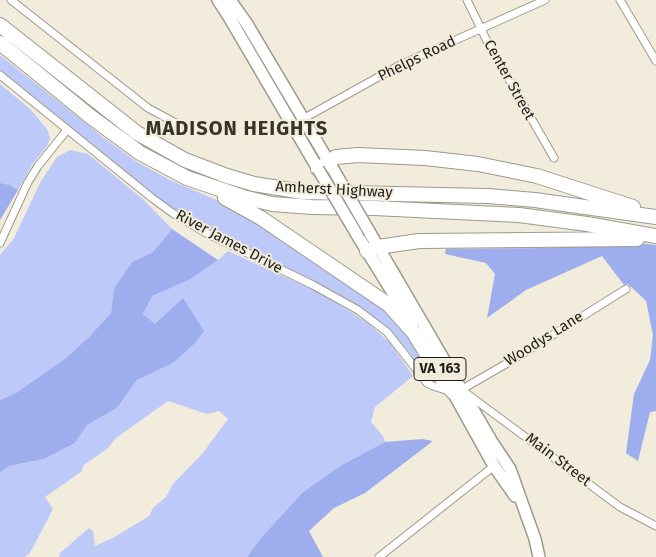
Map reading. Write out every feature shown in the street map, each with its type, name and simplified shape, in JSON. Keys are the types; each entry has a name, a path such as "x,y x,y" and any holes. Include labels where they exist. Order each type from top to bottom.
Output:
{"highway":[{"name":"Amherst Highway","path":"0,25 137,133 185,160 236,179 282,190 303,192 488,196 656,215"},
{"name":"Amherst Highway","path":"0,43 140,153 187,178 244,197 272,204 312,207 519,215 656,236"},
{"path":"326,167 336,157 358,155 425,158 478,164 537,176 656,215"},
{"path":"187,178 261,218 389,304 414,333 442,379 458,391"},
{"path":"373,249 419,241 637,239 656,241"}],"main road":[{"name":"VA 163","path":"218,0 293,125 326,167 370,232 373,249"},
{"name":"VA 163","path":"230,0 247,24 304,119 356,233 373,249 458,391 510,468 535,539 539,557"},
{"name":"VA 163","path":"458,391 494,466 522,505"}],"street":[{"path":"11,0 148,108 185,128 202,130"},
{"name":"Center Street","path":"467,0 481,29 554,158"},
{"name":"Phelps Road","path":"293,125 400,65 545,0"},
{"path":"620,0 656,61"},
{"name":"River James Drive","path":"0,76 174,214 204,232 313,285 358,310 387,332 427,382 433,386 458,391"},
{"path":"0,243 28,182 67,130"},
{"name":"Woodys Lane","path":"458,391 626,289"},
{"name":"Main Street","path":"458,391 620,507 656,526"},
{"path":"379,557 494,466"}],"shaded area":[{"path":"0,55 137,162 172,181 245,212 359,286 401,323 434,379 430,379 424,374 409,352 384,324 359,307 325,287 219,237 163,202 0,70"},
{"path":"0,84 30,109 47,129 50,139 47,146 31,166 18,190 10,185 0,183"},
{"path":"70,150 88,154 145,201 172,229 153,252 132,262 114,288 111,313 88,338 66,358 16,393 0,400 0,255 13,240 41,181 57,157"},
{"path":"0,183 10,185 18,190 0,220"},
{"path":"172,229 218,260 191,279 152,296 143,314 155,324 183,298 204,331 195,343 173,363 137,380 117,408 87,425 75,443 44,459 9,466 0,473 0,400 16,393 66,358 88,338 111,313 114,288 132,262 153,252"},
{"path":"637,243 656,245 656,411 650,412 638,461 626,453 634,394 650,360 653,335 646,301 628,284 624,285 602,256 526,290 487,318 495,274 486,263 445,254 446,249 546,248"},
{"path":"228,251 322,294 368,323 390,343 413,376 375,407 371,422 383,436 385,442 340,466 302,493 261,538 247,557 59,557 60,553 89,528 93,531 95,546 113,538 149,516 153,508 166,497 173,484 202,454 228,419 219,411 207,414 168,401 116,438 107,449 84,465 81,472 45,497 53,509 30,553 25,557 0,557 0,473 9,466 44,459 75,443 87,425 117,408 137,380 173,363 183,298 155,325 143,314 151,296 191,279"},
{"path":"422,439 433,441 365,493 334,508 309,531 323,557 247,557 261,538 302,493 340,466 385,442"}],"district":[{"name":"MADISON HEIGHTS","path":"237,129"}]}
